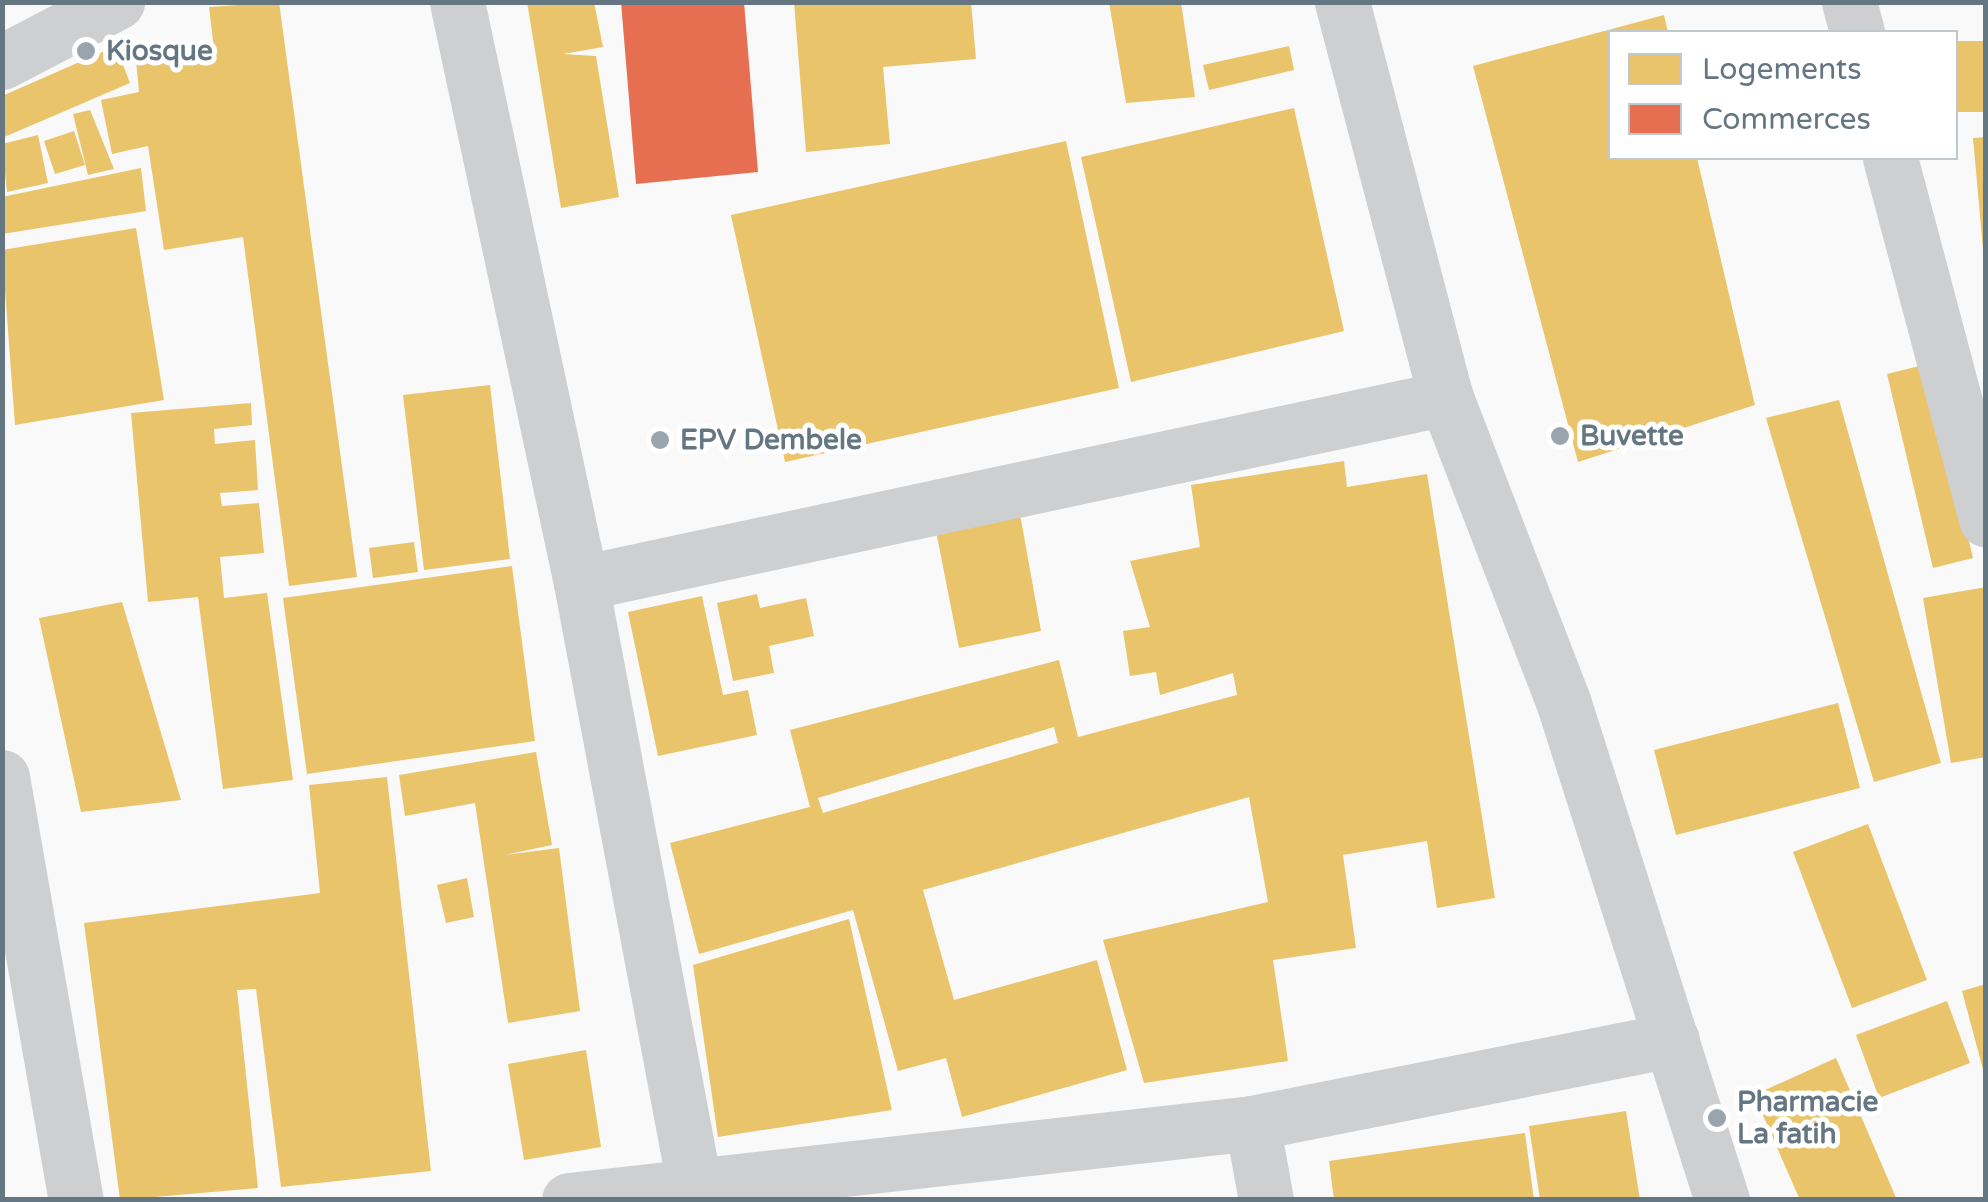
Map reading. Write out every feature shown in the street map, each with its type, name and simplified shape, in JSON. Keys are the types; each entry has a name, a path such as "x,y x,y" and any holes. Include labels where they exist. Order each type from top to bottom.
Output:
{"street":[{"path":"2,62 117,2"},
{"path":"458,2 581,583 696,1192"},
{"path":"1342,2 1446,398 1564,704 1722,1200"},
{"path":"1849,2 1856,30"},
{"path":"1891,160 1977,454 1986,519"},
{"path":"581,583 1446,398"},
{"path":"2,778 76,1200"},
{"path":"569,1200 696,1192 1252,1123 1672,1040"},
{"path":"1252,1123 1266,1200"}],"building: Logements":[{"path":"279,2 357,577 289,586 243,237 164,250 148,146 112,154 101,100 139,92 136,60 214,49 209,7"},
{"path":"527,2 594,2 603,47 563,54 596,56 619,197 561,208"},
{"path":"794,2 971,2 976,59 883,67 890,144 806,152"},
{"path":"1109,2 1181,2 1195,97 1126,103"},
{"path":"1664,15 1668,30 1608,30 1608,160 1697,160 1755,405 1578,462 1473,66"},
{"path":"1958,41 1986,41 1986,112 1958,112"},
{"path":"116,46 130,83 2,138 2,96"},
{"path":"1289,46 1294,70 1209,90 1203,65"},
{"path":"1294,108 1344,331 1131,382 1081,157"},
{"path":"90,110 114,169 88,175 73,114"},
{"path":"74,131 85,165 55,174 44,141"},
{"path":"38,135 48,183 7,192 2,144"},
{"path":"1986,137 1986,249 1983,249 1973,138"},
{"path":"1066,141 1119,388 785,462 731,215"},
{"path":"141,168 146,211 2,234 2,197"},
{"path":"136,228 164,400 15,425 2,250"},
{"path":"1927,364 1973,558 1933,568 1887,374"},
{"path":"490,385 510,559 424,570 403,395"},
{"path":"1839,400 1941,763 1874,782 1766,418"},
{"path":"251,403 252,425 214,429 215,444 255,440 258,490 220,493 222,506 259,503 264,553 220,557 224,598 267,593 293,780 223,789 198,597 148,602 131,413"},
{"path":"1344,461 1347,487 1427,474 1495,898 1437,908 1427,841 1343,855 1356,948 1273,960 1288,1061 1144,1083 1103,940 1268,902 1249,797 923,890 954,1000 1097,960 1127,1070 962,1117 946,1058 898,1071 853,910 699,954 670,843 810,807 790,730 1059,660 1078,737 1237,695 1233,673 1160,695 1156,672 1130,676 1123,631 1150,627 1130,561 1200,547 1191,485","holes":["1054,727 1058,743 823,813 818,798"]},
{"path":"1020,514 1041,631 959,648 936,531"},
{"path":"414,542 418,572 373,578 369,548"},
{"path":"512,566 535,741 307,774 283,598"},
{"path":"1986,587 1986,757 1951,763 1923,598"},
{"path":"757,594 760,608 806,598 814,636 769,646 774,673 733,681 717,603"},
{"path":"702,596 723,695 748,690 757,735 658,756 628,612"},
{"path":"122,602 181,800 81,812 39,618"},
{"path":"1838,703 1860,788 1676,835 1654,750"},
{"path":"536,752 552,845 504,855 559,848 580,1011 508,1023 475,803 405,816 399,775"},
{"path":"387,777 431,1171 281,1187 256,989 237,990 258,1188 120,1200 84,923 320,893 309,785"},
{"path":"1868,824 1927,980 1852,1008 1793,852"},
{"path":"467,878 474,917 446,923 437,885"},
{"path":"849,919 892,1110 718,1137 693,965"},
{"path":"1986,984 1986,1073 1984,1073 1962,991"},
{"path":"1947,1001 1970,1063 1879,1098 1856,1035"},
{"path":"586,1050 601,1147 524,1160 508,1064"},
{"path":"1836,1058 1897,1200 1800,1200 1754,1095"},
{"path":"1626,1111 1640,1200 1540,1200 1529,1126"},
{"path":"1525,1133 1534,1200 1334,1200 1329,1161"}],"building: Commerces":[{"path":"621,2 744,2 758,172 636,184"}],"place":[{"name":"Kiosque","path":"86,51"},
{"name":"Buvette","path":"1560,436"},
{"name":"EPV Dembele","path":"660,440"},
{"name":"Pharmacie La fatih","path":"1717,1118"}]}
